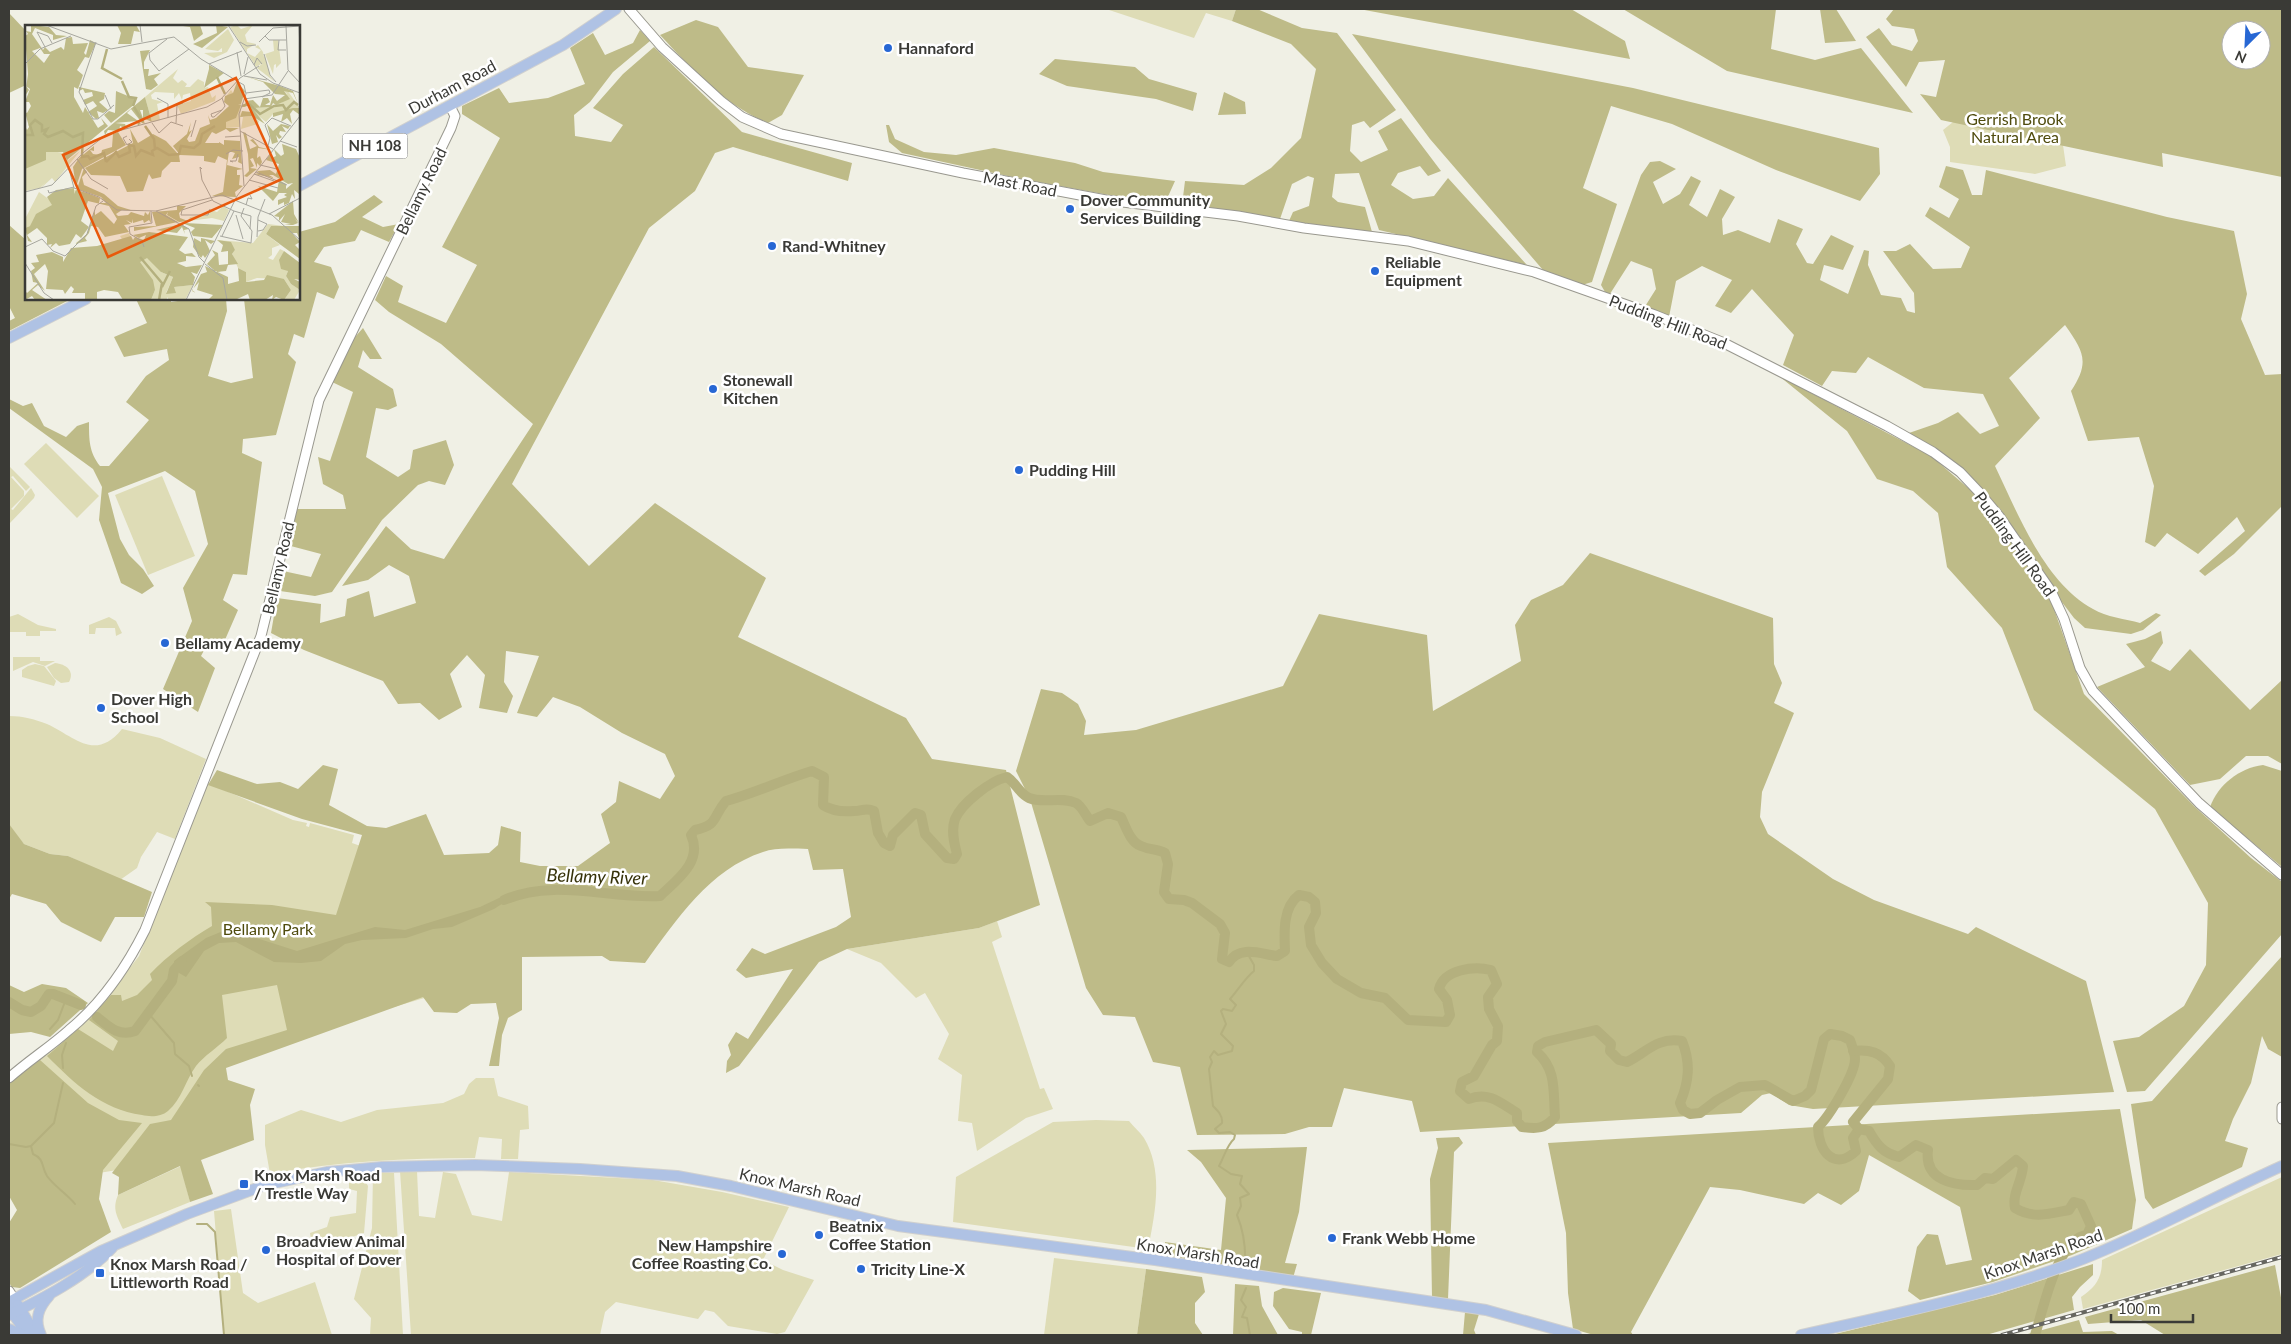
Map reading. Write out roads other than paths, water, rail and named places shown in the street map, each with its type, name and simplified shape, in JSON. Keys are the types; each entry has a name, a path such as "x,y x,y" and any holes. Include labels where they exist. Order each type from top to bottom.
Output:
{"main road":[{"name":"Durham Road","path":"300,185 577,37 616,9"},
{"path":"9,338 84,300"},
{"name":"Knox Marsh Road","path":"13,1308 85,1259 187,1214 265,1185 302,1176 382,1167 429,1165 580,1168 677,1176 721,1184 921,1229 1156,1260 1486,1310 1576,1335"},
{"name":"Knox Marsh Road","path":"1801,1335 1962,1296 2048,1272 2145,1232 2282,1166"},
{"name":"Knox Marsh Road","path":"13,1308 56,1289 99,1261 112,1247"},
{"path":"41,1335 37,1316 42,1304 56,1289"},
{"path":"13,1308 28,1335"},
{"path":"13,1308 36,1335"},
{"path":"9,1329 23,1335"}],"street":[{"name":"Mast Road","path":"629,9 669,53 721,101 742,117 788,136 963,173 1106,200 1238,216 1304,228 1408,241 1545,275"},
{"name":"Bellamy Road","path":"9,1078 68,1031 95,1006 123,969 145,930 261,636 319,400 452,128 455,116 450,106"},
{"name":"Pudding Hill Road","path":"1545,275 1655,315 1730,346 1911,438 1960,472 1999,516 2051,591 2064,619 2080,668 2092,691 2200,804 2282,875"},
{"path":"2282,1107 2282,1119"},
{"path":"9,1291 13,1308"}],"waterway":[{"name":"Bellamy River","path":"504,900 523,894 562,890 660,896 687,869 694,853 691,835 695,830 712,823 726,801 812,771 824,777 823,805 830,809 842,811 866,809 874,811 878,833 884,843 890,846 893,835 915,813 921,815 925,834 947,858 954,859 957,854 953,832 955,819 970,800 993,783 1007,777 1029,798 1035,800 1064,800 1078,804 1090,821 1108,813 1121,817 1129,834 1137,844 1165,853 1168,864 1164,892 1169,899 1184,900 1192,903 1220,924 1225,933 1222,959 1229,962 1234,957 1245,952 1277,956 1285,951 1287,913 1299,895 1309,897 1315,902 1316,913 1309,927 1311,945 1322,963 1337,979 1361,993 1385,998 1408,1020 1446,1022 1450,1015 1447,1000 1439,989 1442,982 1460,970 1476,968 1491,970 1497,984 1488,997 1489,1009 1498,1026 1497,1041 1492,1045 1474,1076 1462,1082 1460,1091 1469,1099 1482,1096 1500,1102 1517,1113 1517,1121 1522,1127 1544,1126 1555,1117 1553,1082 1548,1066 1537,1052 1538,1046 1545,1042 1596,1030 1611,1044 1610,1051 1619,1060 1627,1062 1659,1043 1673,1040 1682,1041 1687,1057 1688,1072 1680,1103 1683,1110 1690,1114 1700,1113 1717,1100 1740,1087 1765,1085 1793,1101 1805,1096 1811,1090 1824,1039 1830,1034 1842,1036 1850,1040 1855,1057 1854,1066 1841,1095 1818,1127 1824,1150 1834,1159 1848,1157 1856,1151 1853,1138 1859,1129"},
{"path":"1245,1267 1244,1241 1237,1215 1241,1206 1240,1198 1249,1194 1240,1184 1242,1176 1231,1174 1219,1166 1235,1135 1230,1132 1219,1133 1215,1129 1222,1123 1222,1118 1213,1106 1209,1069 1212,1062 1210,1057 1214,1051 1218,1055 1232,1051 1233,1046 1221,1034 1226,1024 1221,1011 1223,1009 1232,1011 1236,1005 1230,999 1254,971 1254,965 1246,951"},
{"name":"Bellamy River","path":"97,1017 119,1032 129,1033 135,1031 172,981 174,970 182,961"},
{"name":"Bellamy River","path":"9,1002 22,1010 31,1012 41,1006 49,994 53,994 81,1005"},
{"path":"50,1029 58,1020 66,999"},
{"path":"149,1014 174,1043 175,1054 189,1066 192,1076"},
{"path":"63,1068 62,1055 66,1043"},
{"name":"Bellamy River","path":"1853,1051 1864,1051 1879,1055 1890,1066 1888,1079 1853,1122 1859,1129 1869,1131 1885,1151 1899,1157 1916,1145 1928,1150 1928,1160 1935,1175 1950,1182 1968,1185 1977,1185 1985,1178 1993,1179 2016,1160 2023,1166 2015,1197 2015,1208 2028,1214 2041,1215 2069,1210 2074,1202 2081,1204 2091,1226 2087,1235 2076,1239 2059,1262 2035,1335"},
{"path":"9,1144 31,1146 54,1123 63,1083"},
{"path":"31,1146 33,1154 41,1161 47,1176 75,1204"},
{"path":"197,1224 207,1224 215,1232 224,1335"},
{"path":"1246,1288 1241,1300 1246,1307 1242,1317 1247,1318 1250,1335"}],"railway":[{"path":"2002,1335 2282,1257"}],"place":[{"name":"Hannaford","path":"888,48"},
{"name":"Dover Community Services Building","path":"1070,209"},
{"name":"Rand-Whitney","path":"772,246"},
{"name":"Reliable Equipment","path":"1375,271"},
{"name":"Stonewall Kitchen","path":"713,389"},
{"name":"Pudding Hill","path":"1019,470"},
{"name":"Bellamy Academy","path":"165,643"},
{"name":"Dover High School","path":"101,708"},
{"name":"Knox Marsh Road / Trestle Way","path":"244,1184"},
{"name":"Beatnix Coffee Station","path":"819,1235"},
{"name":"Frank Webb Home","path":"1332,1238"},
{"name":"Broadview Animal Hospital of Dover","path":"266,1250"},
{"name":"New Hampshire Coffee Roasting Co.","path":"782,1254"},
{"name":"Tricity Line-X","path":"861,1269"},
{"name":"Knox Marsh Road / Littleworth Road","path":"100,1273"}],"park label":[{"name":"Gerrish Brook Natural Area","path":"2015,128"},
{"name":"Bellamy Park","path":"268,929"}]}
